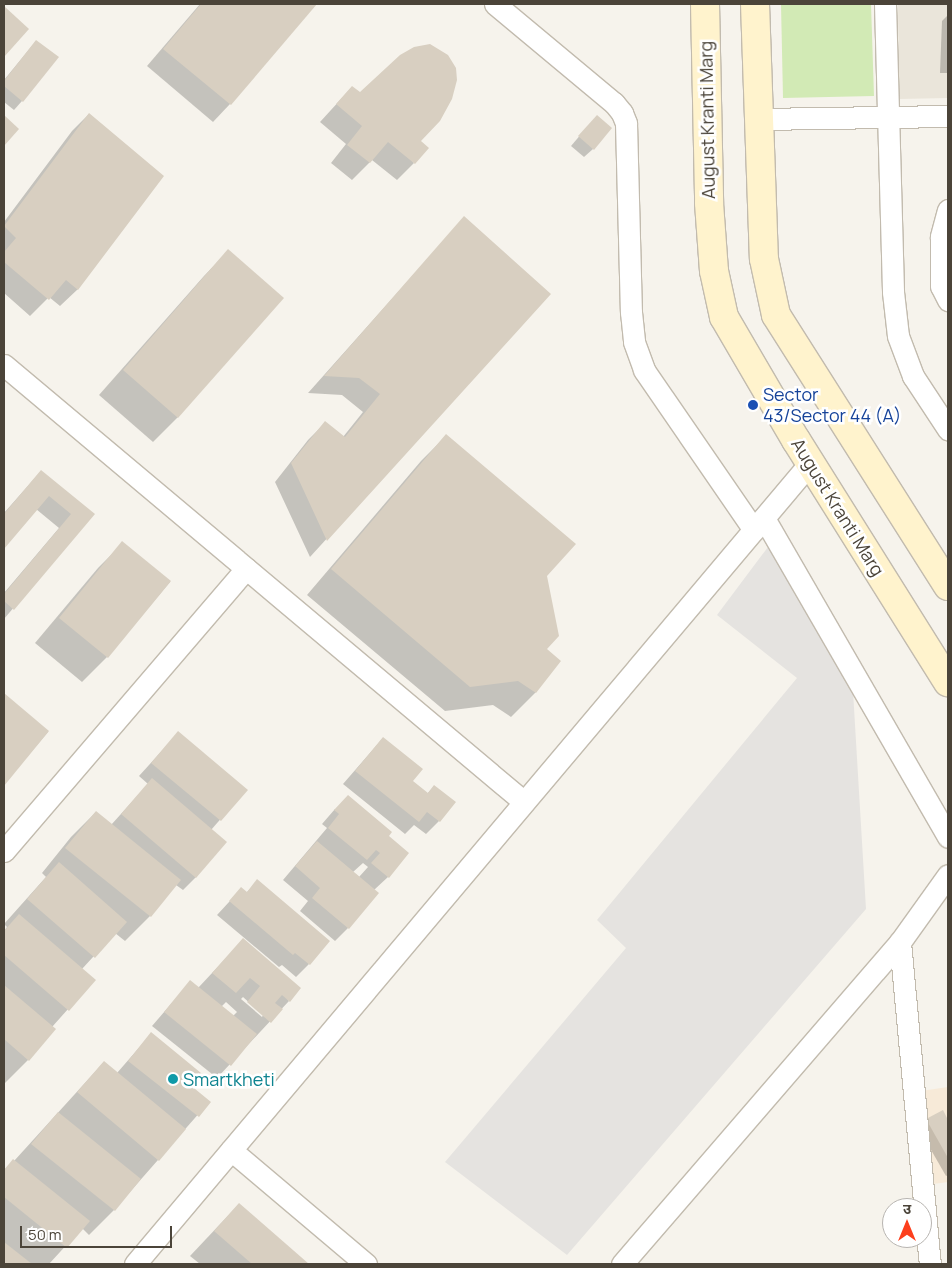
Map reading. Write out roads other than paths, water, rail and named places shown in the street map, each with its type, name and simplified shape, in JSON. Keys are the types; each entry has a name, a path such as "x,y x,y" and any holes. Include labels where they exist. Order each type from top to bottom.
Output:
{"main road":[{"name":"August Kranti Marg","path":"705,4 709,203 714,272 724,317 810,464 948,682"},
{"path":"755,4 764,259 776,315 948,586"}],"street":[{"path":"495,4 614,103 622,113 626,124 631,312 634,342 644,370 759,524 948,837"},
{"path":"885,4 893,292 898,336 913,376 948,429"},
{"path":"759,119 948,116"},
{"path":"948,210 941,237 941,286 948,300"},
{"path":"4,365 524,802"},
{"path":"135,1264 810,464"},
{"path":"4,851 246,569"},
{"path":"622,1264 900,942 948,875"},
{"path":"900,942 930,1264"},
{"path":"231,1150 366,1264"}],"place":[{"name":"Sector 43/Sector 44 (A)","path":"753,405"},
{"name":"Smartkheti","path":"173,1079"}]}
